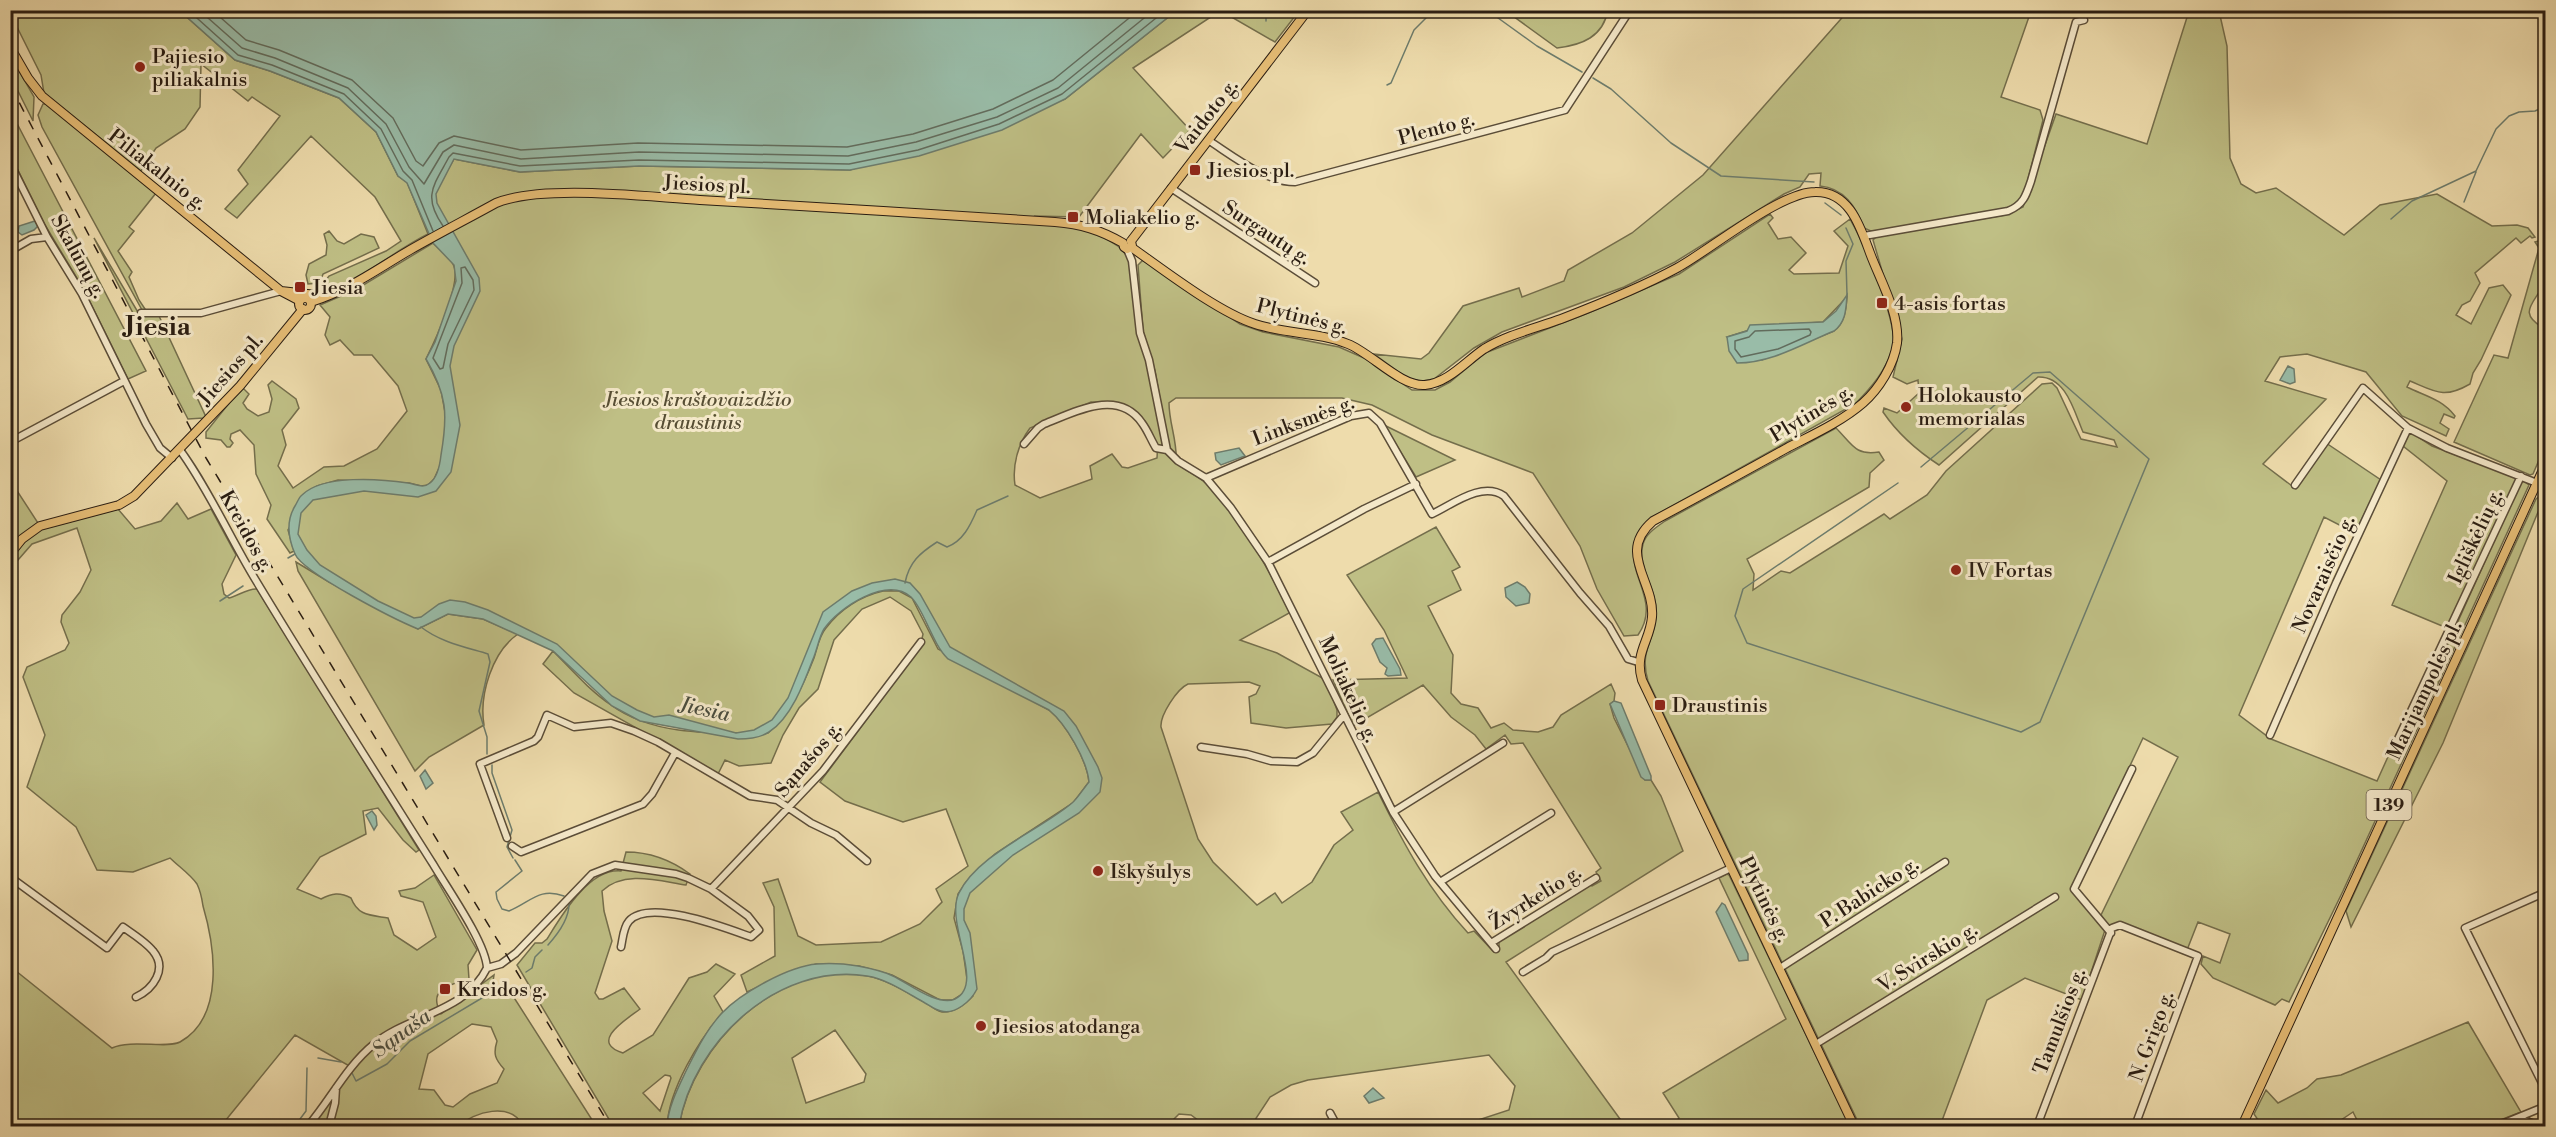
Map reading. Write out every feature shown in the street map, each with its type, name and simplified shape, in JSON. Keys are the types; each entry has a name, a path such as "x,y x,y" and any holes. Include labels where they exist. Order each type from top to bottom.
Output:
{"main road":[{"name":"Vaidoto g.","path":"1128,245 1308,10"},
{"name":"Piliakalnio g.","path":"10,47 28,78 42,96 281,291 302,305"},
{"name":"Plytinės g.","path":"1128,245 1242,319 1264,327 1344,342 1373,357 1403,379 1413,384 1424,385 1445,378 1495,343 1584,310 1678,267 1740,227 1795,196 1817,192 1837,197 1849,208 1864,236 1896,326 1894,354 1886,374 1870,396 1846,415 1653,521 1643,531 1637,545 1637,559 1651,603 1652,617 1638,662 1645,689 1854,1126"},
{"name":"Jiesios pl.","path":"10,554 22,539 40,526 119,505 134,496 240,386 302,305 310,307 311,302 360,282 425,242 496,203 520,196 606,195 1063,222 1098,229 1128,245"},
{"path":"281,291 327,297"},
{"name":"Marijampolės pl.","path":"2242,1126 2546,464"}],"street":[{"name":"Plento g.","path":"1208,140 1268,175 1284,182 1295,182 1565,110 1630,10"},
{"path":"1864,236 2008,211 2019,207 2031,181 2076,22 2084,20"},
{"name":"Skalūnų g.","path":"10,163 47,237 82,294 154,439 172,458"},
{"name":"Surgautų g.","path":"1171,188 1315,283"},
{"path":"10,251 31,239 47,237"},
{"path":"1128,245 1132,261 1140,333 1149,360 1167,450"},
{"path":"141,313 201,313 281,291"},
{"path":"10,442 124,381"},
{"path":"2295,485 2363,388 2408,428 2447,448 2521,476 2541,479"},
{"name":"Moliakelio g.","path":"1024,444 1044,424 1093,405 1113,405 1130,411 1142,422 1156,448 1167,450 1178,461 1206,478 1231,508 1268,562 1393,812 1440,882 1496,949"},
{"name":"Linksmės g.","path":"1206,478 1364,412 1369,413 1380,423 1432,514 1478,492 1491,490 1504,496 1580,593 1609,626 1628,659 1638,662"},
{"name":"Novaraisčio g.","path":"2270,735 2336,583 2408,428"},
{"name":"Kreidos g.","path":"180,450 194,469 240,555 456,904 484,952 487,968"},
{"name":"Igliškėlių g.","path":"2398,739 2521,476"},
{"path":"1268,562 1364,509 1416,484"},
{"name":"Sąnašos g.","path":"711,889 823,771 921,642"},
{"path":"507,838 480,764 534,741 547,715 574,727 611,723 623,726 658,742 750,796 777,800 812,823 836,835 867,861"},
{"path":"1201,747 1247,754 1271,761 1298,762 1313,753 1344,715"},
{"path":"1393,812 1503,743"},
{"path":"512,846 521,852 643,804 652,794 675,753"},
{"path":"2111,931 2074,889 2132,769"},
{"path":"1440,882 1551,813"},
{"name":"P. Babicko g.","path":"1780,968 1945,862"},
{"path":"308,1126 355,1061 376,1042 390,1032 434,1014 462,997 477,983 487,968 501,964 516,953 592,874 607,866 615,865 676,873 711,889 748,915 759,930 751,937 672,914 646,912 629,921 625,926 621,947"},
{"path":"1522,972 1552,952 1731,868"},
{"path":"10,877 107,948 123,927 153,950 157,957 157,980 148,991 136,997"},
{"name":"Žvyrkelio g.","path":"1491,943 1596,878"},
{"path":"2546,892 2465,928 2546,1091"},
{"name":"V. Svirskio g.","path":"1816,1044 2055,897"},
{"name":"N. Grigo g.","path":"2111,931 2120,925 2198,956 2135,1126"},
{"name":"Tamulšios g.","path":"2037,1126 2111,931"},
{"path":"329,1126 335,1103 336,1087"},
{"path":"2497,1126 2546,1106"},
{"path":"1330,1113 1337,1126"},
{"path":"2518,1118 2540,1126"}],"green space":[{"path":"1608,10 1601,27 1590,38 1575,45 1557,48 1506,11"},
{"path":"10,11 180,11 235,60 339,98 376,132 398,176 407,182 428,234 344,286 331,292 327,291 325,281 329,276 386,251 401,241 375,197 311,136 237,218 225,209 248,184 238,170 280,116 252,97 248,101 201,64 200,107 185,129 156,148 141,171 44,93 41,75"},
{"name":"Jiesios kraštovaizdžio draustinis","path":"1176,11 1220,11 1133,68 1190,130 1163,158 1141,134 1079,217 1035,216 1039,224 1081,228 1102,236 1118,246 1132,261 1136,305 1168,444 1155,371 1143,331 1138,265 1143,260 1240,324 1263,332 1339,347 1364,358 1412,390 1435,390 1450,382 1485,353 1679,274 1770,214 1773,218 1768,223 1778,239 1791,237 1806,253 1789,270 1794,274 1839,273 1848,246 1834,231 1850,219 1871,263 1890,319 1893,346 1883,371 1855,404 1654,516 1640,533 1634,548 1634,563 1646,605 1645,619 1638,635 1624,636 1597,589 1580,546 1533,473 1432,435 1372,405 1342,398 1176,398 1169,403 1176,463 1206,483 1222,501 1254,547 1291,612 1240,640 1277,653 1326,680 1337,710 1337,717 1332,724 1286,728 1251,723 1249,697 1256,694 1260,686 1249,682 1188,684 1174,697 1163,716 1161,727 1198,839 1213,862 1257,905 1275,893 1282,903 1312,882 1334,845 1353,830 1341,812 1378,792 1407,848 1441,900 1468,933 1474,931 1494,952 1499,948 1499,941 1591,884 1592,886 1601,881 1596,872 1601,868 1523,743 1511,744 1505,735 1486,749 1475,735 1451,717 1423,685 1353,726 1333,680 1407,678 1384,630 1347,575 1436,527 1460,567 1452,571 1461,590 1428,606 1453,655 1451,693 1461,704 1478,708 1491,728 1504,723 1513,730 1538,732 1553,727 1561,715 1611,684 1615,693 1614,701 1610,704 1614,718 1645,780 1651,780 1661,796 1683,851 1506,962 1620,1119 1613,1122 1615,1126 1460,1126 1509,1110 1515,1086 1489,1055 1308,1080 1291,1085 1270,1097 1251,1126 1206,1126 1191,1115 1179,1114 1167,1126 679,1126 687,1095 702,1066 721,1038 745,1014 773,994 803,981 835,974 875,978 942,1012 963,1005 973,996 960,921 964,893 1096,787 1067,719 955,658 912,592 904,588 863,593 825,622 795,691 766,729 739,736 650,720 609,699 554,649 471,610 451,610 418,625 355,594 299,551 295,514 303,501 334,486 418,494 436,485 452,445 443,374 468,286 427,206 454,159 520,172 639,166 850,170 1065,99","holes":["1847,297 1843,320 1834,331 1762,360 1727,337 1762,326 1823,322","1091,402 1119,405 1133,411 1145,423 1155,442 1157,458 1128,468 1122,467 1112,454 1090,466 1092,479 1040,498 1015,485 1014,470 1017,455 1030,428","835,1030 866,1074 864,1082 806,1103 792,1058"]},
{"path":"1221,11 1299,11 1275,42"},
{"path":"1848,11 2031,11 2001,97 2040,110 2043,120 2024,195 2009,209 1873,232 1864,228 1848,200 1836,190 1820,186 1821,173 1809,174 1800,187 1784,194 1675,262 1624,287 1502,332 1474,348 1434,379 1422,381 1407,378 1374,354 1421,359 1429,353 1463,306 1519,288 1522,297 1564,281 1568,270 1632,233 1703,175"},
{"path":"2189,11 2219,11 2227,46 2230,158 2241,184 2256,193 2276,188 2344,235 2380,205 2437,194 2492,226 2517,225 2528,228 2535,237 2530,236 2521,243 2516,238 2475,273 2480,283 2470,301 2462,305 2456,315 2471,324 2489,288 2503,285 2511,295 2473,373 2470,384 2446,393 2434,391 2410,381 2407,387 2439,402 2455,416 2454,418 2444,414 2440,423 2449,429 2446,436 2402,416 2366,372 2307,354 2280,357 2265,381 2326,399 2263,464 2296,489 2326,443 2381,480 2355,533 2324,517 2239,715 2271,739 2377,781 2425,675 2433,677 2520,483 2524,481 2529,485 2343,891 2289,1002 2282,999 2275,1005 2213,978 2201,964 2203,956 2220,963 2230,934 2198,922 2187,950 2120,922 2108,926 2101,915 2178,757 2143,738 2073,887 2105,930 2082,1000 2025,978 1987,1000 1940,1126 1860,1126 1648,681 1645,660 1656,618 1656,608 1642,560 1644,540 1649,533 1665,521 1836,428 1854,448 1864,452 1879,452 1884,460 1870,473 1869,487 1747,559 1754,574 1753,590 1781,571 1790,573 1884,514 1890,519 1927,495 1946,471 2042,384 2052,383 2057,388 2081,439 2117,447 2114,440 2083,432 2068,396 2062,388 2048,378 2038,377 1939,465 1915,447 1883,412 1884,408 1897,413 1919,393 1918,380 1907,384 1893,377 1902,339 1873,240 1876,237 2005,215 2023,207 2056,114 2147,144"},
{"path":"11,57 34,97 33,121 11,77"},
{"path":"43,104 47,104 156,193 129,227 134,231 118,251 132,272 129,277 147,312 142,310 42,127 38,115"},
{"path":"10,110 146,371 128,379 83,288 45,225 11,156"},
{"path":"329,231 337,241 344,244 361,234 374,237 379,248 323,274 320,283 308,284 306,275 309,264 326,255 327,245 324,234"},
{"path":"94,238 139,314 159,316 206,417 188,419"},
{"path":"2545,241 2546,275 2529,310 2535,322 2545,329 2545,446 2533,474 2530,475 2454,442 2494,355 2508,358 2539,248 2535,242"},
{"path":"433,243 451,261 455,272 447,311 426,359 441,390 447,423 440,466 434,479 428,485 338,480 317,486 288,530 294,551 290,553 267,519 271,505 256,474 254,445 240,430 231,434 230,439 233,443 230,447 227,447 221,440 206,438 206,432 242,387 249,394 243,403 247,409 258,416 269,412 272,399 268,385 272,381 296,399 299,408 282,430 286,445 278,466 293,488 324,467 344,466 377,449 407,411 398,386 372,355 354,355 340,340 330,345 325,335 330,317 320,305 355,290"},
{"path":"1384,425 1455,460 1416,477"},
{"path":"2412,433 2432,446 2515,477 2516,481 2447,628 2392,605 2447,481 2403,446 2408,435"},
{"path":"10,480 38,523 23,534 10,549"},
{"path":"2545,492 2545,508 2538,512 2443,743 2351,927 2346,911 2536,499"},
{"path":"177,503 188,519 211,509 236,555 222,584 224,594 229,598 257,589 419,850 416,852 403,840 378,808 363,811 366,834 320,857 297,889 321,899 336,894 351,898 361,911 388,918 394,935 417,950 436,937 423,902 401,896 399,891 415,888 434,875 477,950 468,965 469,979 448,986 438,994 437,1006 441,1014 494,975 492,988 499,994 513,996 596,1126 523,1126 510,1113 492,1111 482,1113 458,1126 313,1126 353,1068 295,1035 221,1126 11,1126 11,967 112,1048 129,1044 167,1045 180,1042 194,1031 204,1016 210,999 213,980 211,941 201,895 194,880 170,858 133,872 97,870 76,827 27,787 45,735 23,677 27,667 65,650 69,643 61,622 62,615 80,592 91,570 77,528 32,544 11,568 14,557 25,542 39,530 118,509 135,529 161,521","holes":["472,1024 491,1027 497,1041 496,1056 504,1069 497,1083 470,1094 453,1107 445,1105 434,1090 419,1089 428,1054"]},
{"path":"296,562 418,629 448,614 483,619 518,634 501,652 489,675 484,701 484,725 429,757 415,771 298,571"},
{"path":"883,591 899,591 912,598 938,649 1056,716 1075,743 1089,782 1073,803 995,854 966,882 958,894 954,918 963,951 968,986 964,993 953,1000 940,1000 892,975 859,966 816,964 791,972 747,992 741,975 775,956 774,907 763,883 778,879 798,936 816,945 881,942 920,924 942,902 936,889 968,866 946,809 903,822 845,801 820,782 920,648 923,634 911,611 890,597 862,609 834,640 818,689 799,708 783,735 771,763 739,766 725,760 718,774 574,693 543,664 553,651 603,699 646,723 707,733 768,733 783,717 800,689 826,628 852,604"},
{"path":"626,852 635,852 660,858 690,874 686,885 631,879 611,885 602,891 604,911 612,941 595,993 599,999 603,999 624,988 640,1009 614,1031 609,1043 613,1048 623,1053 653,1035 689,978 707,972 716,964 735,974 714,996 723,1012 704,1036 679,1081 667,1126 613,1126 517,965 535,943 542,943 547,939 569,906 587,885 609,872 621,871","holes":["665,1075 671,1078 660,1111 643,1093"]},
{"path":"1727,874 1847,1120 1831,1126 1673,1126 1679,1118 1663,1093 1786,1019 1719,878"},
{"path":"2468,1022 2521,1112 2485,1126 2360,1126 2353,1112 2332,1126 2262,1126 2254,1114 2266,1090 2278,1103 2307,1088 2317,1079 2341,1075"}],"water":[{"path":"180,11 1176,11 1065,99 1002,130 919,156 850,170 639,166 520,172 454,159 436,194 437,203 479,278 480,291 454,346 450,366 460,425 451,472 436,491 418,497 364,491 313,500 301,513 298,534 307,550 320,565 378,601 414,618 421,617 439,604 450,600 465,602 488,610 557,644 612,696 637,710 654,717 669,715 736,733 754,730 772,720 788,698 823,612 852,591 872,583 895,579 910,583 920,594 950,647 1064,711 1076,726 1102,778 1100,792 1079,813 1013,855 970,893 964,909 964,920 970,933 977,989 962,1006 946,1012 934,1009 889,983 867,976 834,975 802,982 772,995 745,1014 721,1038 702,1065 687,1095 679,1126 667,1126 669,1112 677,1091 711,1026 730,1005 753,989 780,975 806,966 843,964 885,973 940,1000 955,999 963,991 967,980 956,920 959,893 980,866 1076,799 1089,782 1080,753 1062,724 1049,710 948,659 937,644 916,603 901,591 889,590 864,597 831,620 822,632 801,689 784,718 765,734 754,738 738,739 640,721 612,706 553,651 483,619 448,614 418,629 351,595 314,572 295,554 290,536 289,524 292,512 302,495 312,488 338,481 383,480 425,486 435,477 440,462 445,416 442,394 426,359 435,342 456,281 454,265 433,243 407,183 398,176 376,132 339,98 235,60"},
{"path":"35,221 38,226 34,230 22,235 18,232 19,226"},
{"path":"1847,295 1843,319 1834,331 1787,352 1762,360 1737,363 1729,351 1727,337 1747,331 1750,325 1823,322 1836,311"},
{"path":"2288,366 2294,369 2295,382 2290,384 2280,380"},
{"path":"1239,448 1245,456 1221,465 1216,460 1215,453"},
{"path":"1517,582 1530,594 1529,603 1516,606 1506,597 1505,588"},
{"path":"1383,638 1401,675 1388,676 1385,674 1387,668 1380,662 1372,644 1376,639"},
{"path":"1614,701 1621,703 1651,780 1641,777 1610,704"},
{"path":"425,770 433,783 426,789 420,776"},
{"path":"372,811 376,816 377,825 374,830 366,815"},
{"path":"1722,903 1748,954 1748,960 1739,961 1716,912"},
{"path":"1373,1088 1384,1098 1369,1103 1364,1096"}],"waterway":[{"path":"1266,10 1266,21"},
{"path":"1387,85 1391,83 1414,30 1434,10"},
{"path":"1487,10 1537,46 1582,72"},
{"path":"1593,78 1611,89 1671,143 1721,176 1814,182"},
{"path":"2391,219 2412,201 2476,171 2496,129 2509,116 2519,112 2535,111 2546,106"},
{"path":"2464,202 2476,172"},
{"path":"1825,203 1841,215"},
{"path":"1846,228 1853,244 1846,261 1847,295"},
{"path":"1898,483 1743,589 1735,616 1747,643 2021,732 2040,722 2149,459 2050,372 2033,373 1921,467"},
{"path":"905,583 912,564 925,550 937,542 947,547 953,544 965,532 977,510 1008,496"},
{"path":"288,558 295,554"},
{"path":"220,601 243,586"},
{"name":"Sąnaša","path":"421,627 444,640 488,654 490,662 479,711 487,737 487,754"},
{"name":"Sąnaša","path":"492,765 492,773 512,830 507,847 513,858"},
{"name":"Sąnaša","path":"515,860 522,871 496,892 502,909 509,911 541,894 564,896"},
{"name":"Sąnaša","path":"548,945 565,920 569,902"},
{"name":"Sąnaša","path":"526,972 532,968 535,957 542,950"},
{"name":"Sąnaša","path":"352,1073 356,1081 387,1064 410,1041 502,986"},
{"name":"Sąnaša","path":"318,1058 341,1062"},
{"name":"Sąnaša","path":"297,1123 306,1111 307,1068"},
{"path":"628,1126 636,1123 644,1126"}],"railway":[{"path":"10,85 206,458 610,1126"}],"place":[{"name":"Pajiesio piliakalnis","path":"140,67"},
{"name":"Jiesios pl.","path":"1195,170"},
{"name":"Moliakelio g.","path":"1073,217"},
{"name":"Jiesia","path":"300,287"},
{"name":"4-asis fortas","path":"1882,303"},
{"name":"Holokausto memorialas","path":"1906,407"},
{"name":"IV Fortas","path":"1956,570"},
{"name":"Draustinis","path":"1660,705"},
{"name":"Iškyšulys","path":"1098,871"},
{"name":"Kreidos g.","path":"445,989"},
{"name":"Jiesios atodanga","path":"981,1026"}],"district":[{"name":"Jiesia","path":"158,326"}]}
